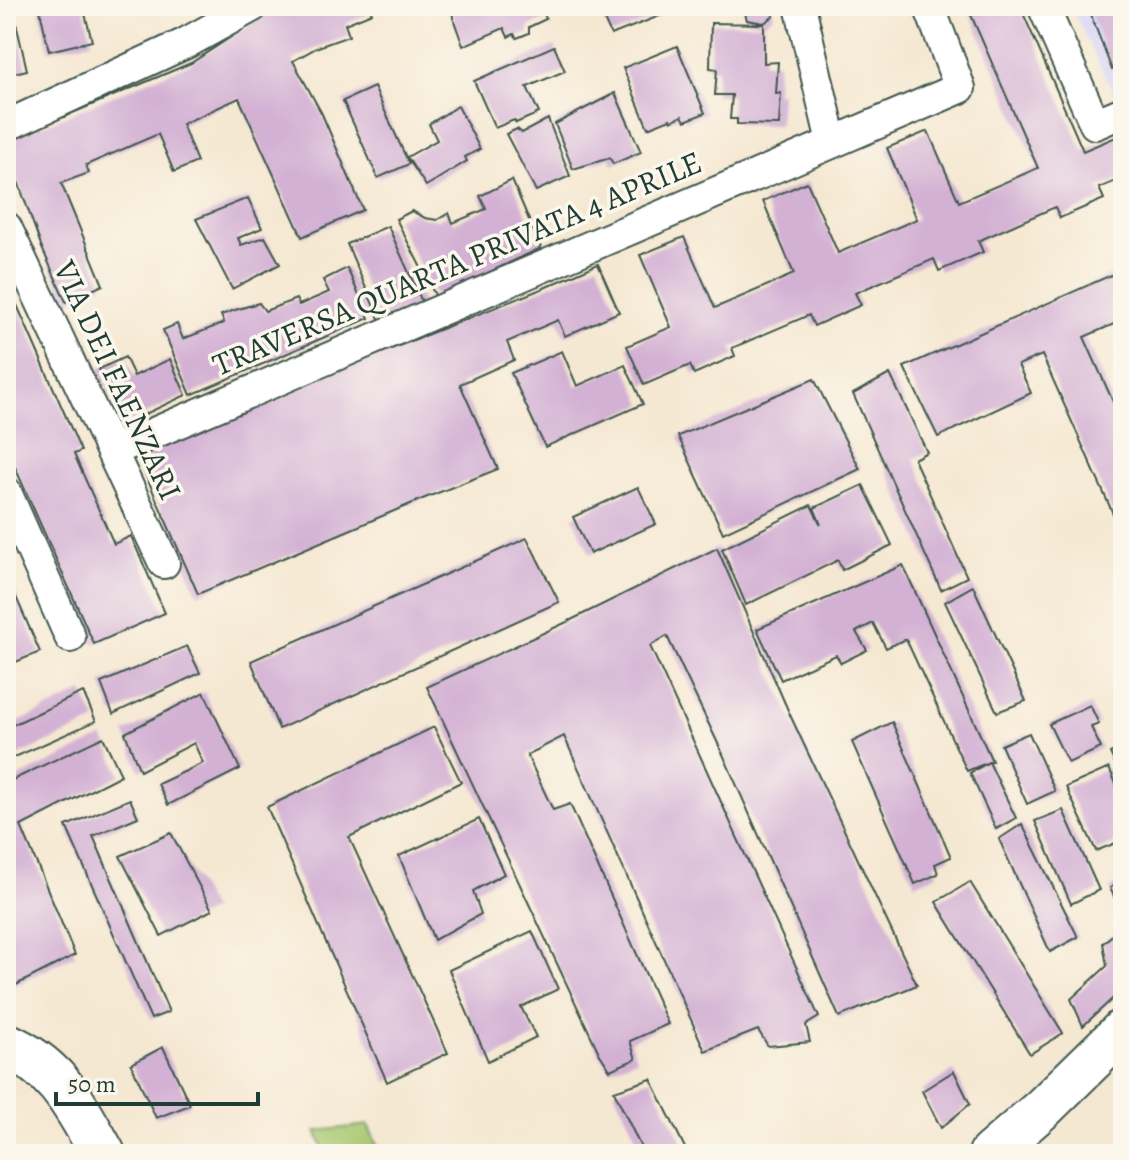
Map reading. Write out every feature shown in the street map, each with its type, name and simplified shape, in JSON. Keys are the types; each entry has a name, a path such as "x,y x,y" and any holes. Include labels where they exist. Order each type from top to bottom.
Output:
{"highway":[{"path":"6,1045 49,1071 70,1098 103,1154"}],"main road":[{"path":"990,1154 1043,1108 1123,1030"}],"street":[{"path":"6,126 186,43 253,6"},
{"path":"800,6 832,142"},
{"name":"TRAVERSA QUARTA PRIVATA 4 APRILE","path":"112,451 960,88 929,6"},
{"path":"1043,6 1095,124 1123,112"},
{"name":"VIA DEI FAENZARI","path":"6,227 164,563"},
{"path":"6,492 70,637"}],"shaded area":[{"path":"1070,6 1123,6 1123,102 1119,104"}],"green space":[{"path":"368,1125 381,1154 326,1154 316,1131"}],"building":[{"path":"6,6 12,6 27,70 6,75"},
{"path":"39,6 83,6 92,41 49,51"},
{"path":"278,6 369,6 372,13 345,24 349,36 318,47 293,61 322,114 363,210 302,237 239,98 182,124 197,162 174,172 158,134 86,165 89,173 61,183 103,285 66,302 17,179 10,182 6,173 6,141 191,63"},
{"path":"452,6 541,6 546,19 529,27 529,33 517,38 514,34 508,37 504,28 463,46"},
{"path":"598,6 685,6 611,35"},
{"path":"743,6 772,6 774,16 764,23 747,20"},
{"path":"967,6 1020,6 1083,151 1123,134 1123,178 1099,188 1104,199 1060,218 1055,207 978,241 983,252 939,271 934,259 855,293 861,305 814,326 809,315 732,348 735,356 694,374 690,365 644,385 627,346 671,327 640,255 684,237 715,308 794,274 763,201 807,182 838,253 917,219 887,148 928,131 959,202 1038,168"},
{"path":"1108,6 1123,6 1123,65 1112,70 1091,15"},
{"path":"711,23 764,24 764,63 778,62 776,94 781,93 779,125 737,124 737,119 730,119 732,95 715,95 717,69 710,68"},
{"path":"554,46 565,71 527,87 539,113 495,128 474,81"},
{"path":"677,46 705,113 685,121 682,116 670,119 648,128 623,68"},
{"path":"374,87 409,164 378,178 343,101"},
{"path":"615,93 641,152 613,164 610,158 573,169 555,124"},
{"path":"458,106 480,149 465,157 467,161 426,186 407,157 437,140 429,124"},
{"path":"548,119 570,176 536,191 506,134 517,129 522,133"},
{"path":"512,180 541,248 436,297 396,219 412,211 437,220 449,213 453,223 486,209 480,196"},
{"path":"248,198 262,228 238,238 241,245 265,237 280,264 232,289 196,219"},
{"path":"388,226 423,304 380,321 347,244"},
{"path":"598,264 619,312 565,336 558,320 507,342 514,360 460,384 498,469 198,594 137,455 198,427"},
{"path":"347,268 369,318 191,395 163,330 177,324 183,339 224,323 221,315 235,310 259,303 265,311 296,299 299,305 329,292 323,280"},
{"path":"1120,271 1123,279 1123,320 1084,337 1123,424 1123,536 1042,355 1018,365 1031,393 938,437 904,367"},
{"path":"6,280 81,451 74,454 114,544 131,536 165,613 94,644 6,447"},
{"path":"562,351 577,386 625,365 643,404 545,447 511,373"},
{"path":"125,357 134,376 170,359 186,395 124,424 99,369"},
{"path":"890,374 927,452 914,459 967,577 941,590 853,394"},
{"path":"814,379 860,469 723,533 678,436"},
{"path":"863,485 892,545 842,570 838,560 746,605 722,549 811,505 821,525 814,508"},
{"path":"638,487 656,524 590,554 573,517"},
{"path":"527,538 559,602 279,729 251,661"},
{"path":"717,548 791,717 917,985 839,1017 667,636 650,646 819,1017 806,1025 810,1042 768,1046 758,1030 705,1051 564,736 527,755 553,810 570,804 668,1024 630,1041 636,1059 610,1070 599,1053 427,687"},
{"path":"903,565 992,761 967,771 906,639 886,648 873,623 856,632 867,650 841,663 836,655 781,680 757,629"},
{"path":"6,574 40,652 6,666"},
{"path":"973,586 1026,701 997,712 945,602"},
{"path":"187,646 200,673 113,714 101,683"},
{"path":"83,692 96,721 6,761 6,728"},
{"path":"204,692 240,769 168,805 158,784 203,763 194,743 140,771 125,733"},
{"path":"1090,705 1099,724 1091,727 1101,748 1068,763 1049,724"},
{"path":"892,722 951,857 935,864 938,874 915,884 852,742"},
{"path":"434,727 461,782 349,837 448,1053 387,1082 267,807"},
{"path":"1029,733 1055,791 1027,804 1001,745"},
{"path":"103,737 121,775 21,826 75,955 6,990 6,783"},
{"path":"1123,747 1123,781 1110,753"},
{"path":"989,762 1016,818 996,829 970,773"},
{"path":"1109,768 1123,799 1123,840 1096,851 1066,787"},
{"path":"130,799 138,817 93,836 169,1012 151,1019 66,826"},
{"path":"1063,810 1099,890 1071,904 1035,821"},
{"path":"479,819 504,874 473,891 481,914 434,940 399,856"},
{"path":"1022,824 1078,937 1050,952 999,839"},
{"path":"171,833 212,910 161,936 120,856"},
{"path":"1123,880 1123,916 1110,888"},
{"path":"970,882 1063,1033 1030,1054 936,902"},
{"path":"1123,926 1123,989 1083,1026 1071,999 1107,966 1103,943"},
{"path":"532,931 558,989 521,1007 536,1037 488,1061 449,970"},
{"path":"163,1047 190,1105 156,1118 131,1064"},
{"path":"954,1071 970,1104 941,1128 922,1091"},
{"path":"651,1079 688,1154 644,1154 614,1091"}]}
